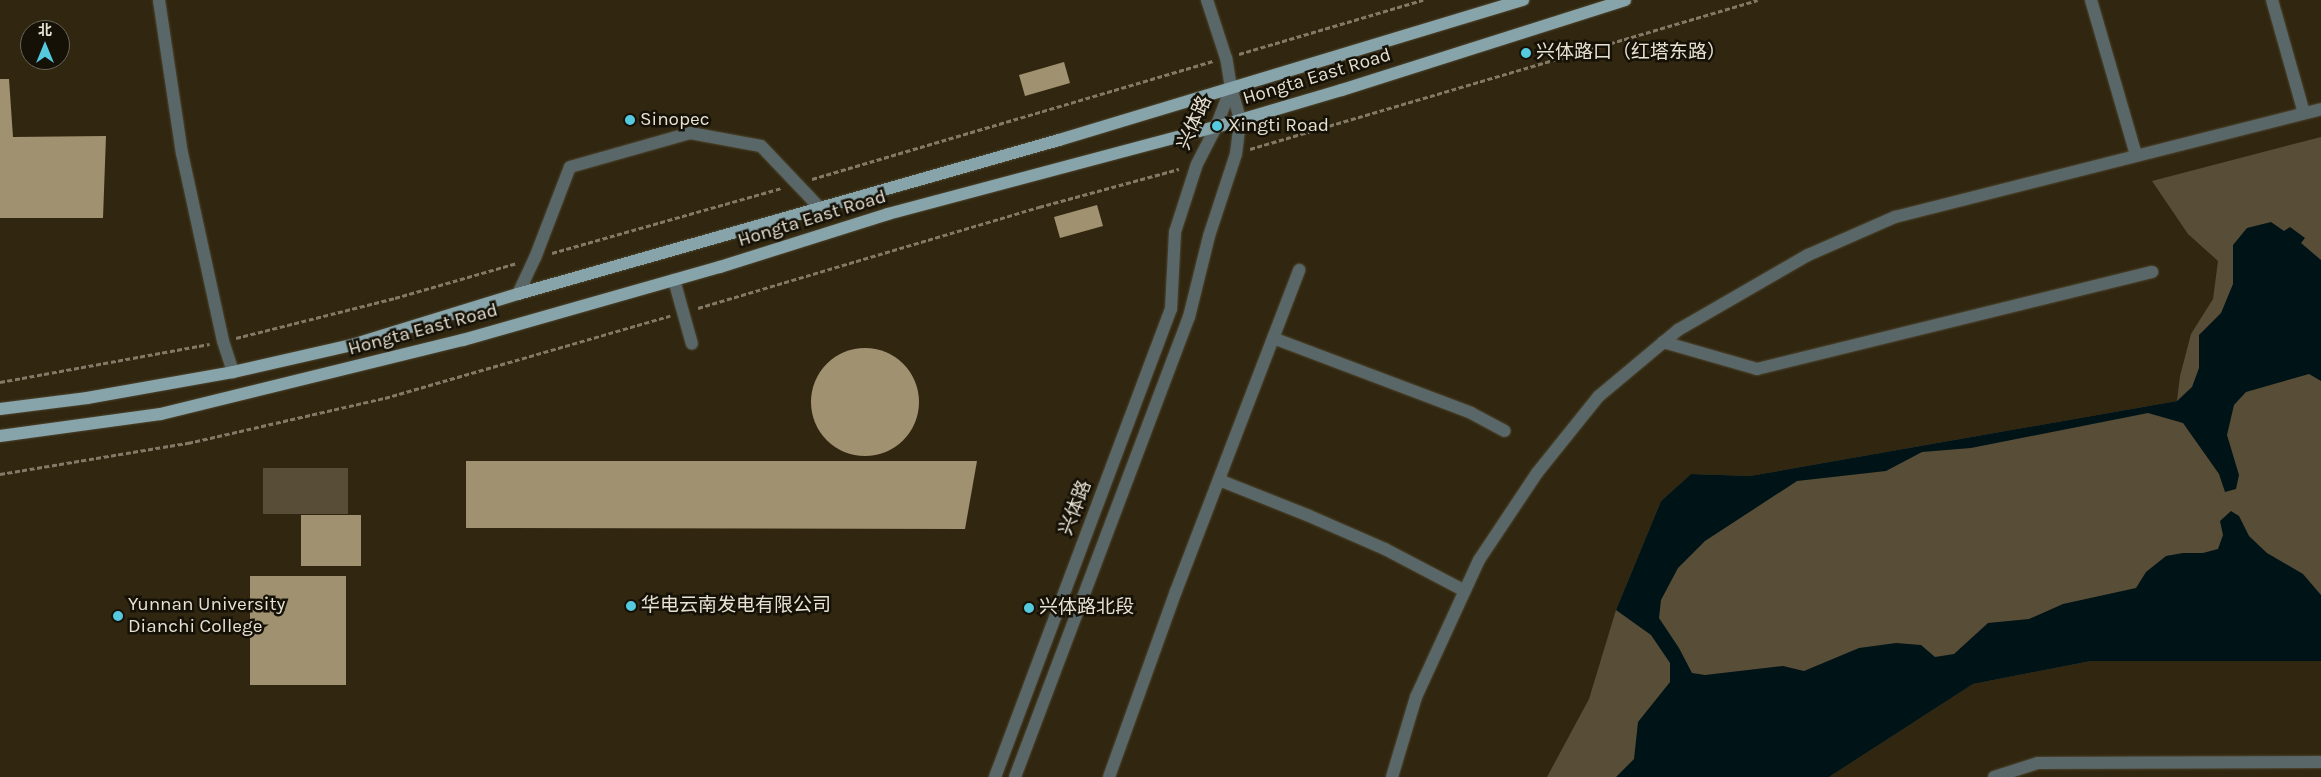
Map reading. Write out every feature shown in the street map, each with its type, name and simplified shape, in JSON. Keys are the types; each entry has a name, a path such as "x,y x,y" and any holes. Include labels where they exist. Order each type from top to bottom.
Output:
{"main road":[{"name":"Hongta East Road","path":"0,409 87,398 233,372 352,345 518,294 1231,88 1523,0"},
{"name":"Hongta East Road","path":"0,436 180,410 463,340 674,280 888,214 1216,127 1342,90 1625,0"}],"street":[{"path":"159,0 182,153 223,341 233,372"},
{"path":"1207,0 1226,58 1231,88"},
{"path":"2091,0 2136,155"},
{"path":"2272,0 2304,113"},
{"name":"兴体路","path":"1015,777 1189,317 1210,236 1236,154 1240,119 1231,88"},
{"name":"兴体路","path":"995,777 1171,309 1175,232 1197,164 1216,127 1231,88"},
{"path":"1392,777 1416,697 1479,560 1536,473 1599,396 1678,330 1808,255 1895,218 2321,109"},
{"path":"518,294 535,258 570,167 690,132 761,146 820,208"},
{"path":"1109,777 1299,270"},
{"path":"1663,342 1757,369 2152,272"},
{"path":"674,280 692,344"},
{"path":"1273,338 1471,413 1505,431"},
{"path":"1219,480 1308,515 1385,549 1465,591"},
{"path":"1994,777 2038,763 2321,762"}],"path":[{"path":"0,382 197,348 395,298 798,183 1423,0"},
{"path":"1236,154 1758,0"},
{"path":"0,474 188,443 385,398 1039,207 1197,164"}],"shaded area":[{"path":"2321,137 2321,661 2091,661 1973,684 1829,777 1547,777 1589,699 1616,610 1661,501 1691,474 1750,476 2177,401 2180,376 2191,334 2213,299 2218,261 2188,234 2152,181"},
{"path":"2271,222 2284,231 2290,227 2305,238 2301,243 2321,260 2321,381 2309,374 2246,392 2234,405 2227,435 2239,475 2236,489 2225,492 2219,474 2183,423 2148,413 1971,448 1922,452 1886,471 1797,481 1705,541 1678,568 1661,600 1659,618 1679,648 1692,673 1705,675 1783,666 1804,671 1859,648 1896,643 1921,645 1935,657 1954,654 1988,623 2029,619 2063,604 2136,588 2146,572 2166,556 2183,553 2203,553 2218,549 2223,535 2220,521 2231,511 2239,516 2249,536 2267,553 2303,574 2321,595 2321,661 2091,661 1973,684 1829,777 1616,777 1634,759 1638,722 1670,682 1670,663 1651,635 1616,610 1661,501 1691,474 1750,476 2177,401 2192,387 2199,368 2199,335 2221,313 2233,284 2233,245 2247,228"},
{"path":"263,468 348,468 348,514 263,514"}],"building":[{"path":"1064,62 1070,83 1025,96 1019,75"},
{"path":"0,79 9,79 13,137 106,136 103,218 0,218"},
{"path":"1097,205 1103,226 1060,238 1054,217"},
{"path":"865,348 886,352 903,364 915,381 919,402 915,423 903,440 886,452 865,456 844,452 827,440 815,423 811,402 815,381 827,364 844,352"},
{"path":"466,461 977,461 965,529 466,528"},
{"path":"301,515 361,515 361,566 301,566"},
{"path":"250,576 346,576 346,685 250,685"}],"place":[{"name":"兴体路口（红塔东路）","path":"1526,53"},
{"name":"Sinopec","path":"630,120"},
{"name":"Xingti Road","path":"1217,126"},
{"name":"华电云南发电有限公司","path":"631,606"},
{"name":"兴体路北段","path":"1029,608"},
{"name":"Yunnan University Dianchi College","path":"118,616"}]}
